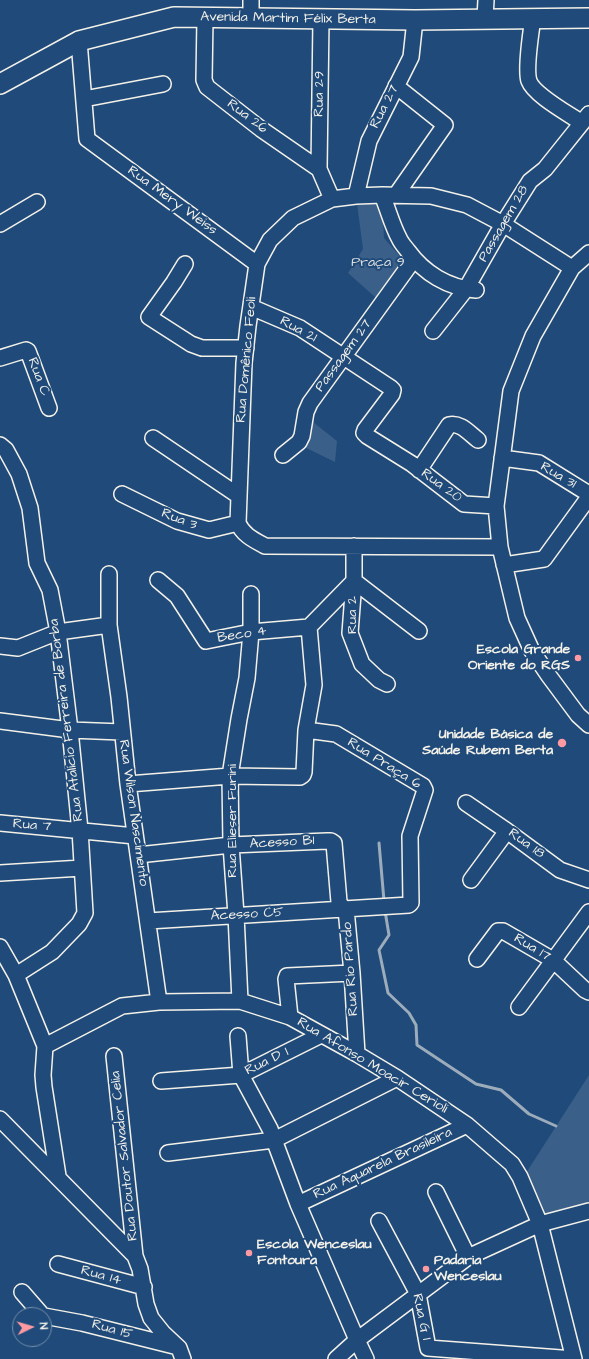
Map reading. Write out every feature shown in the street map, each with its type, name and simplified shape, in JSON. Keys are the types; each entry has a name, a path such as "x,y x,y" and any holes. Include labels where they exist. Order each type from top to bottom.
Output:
{"main road":[{"name":"Avenida Martim Félix Berta","path":"0,84 79,41 174,17 205,18 251,9 321,19 415,20 486,9 533,18 589,18"}],"street":[{"name":"Rua 26","path":"205,18 204,80 207,87 261,129 318,169 332,199"},
{"path":"533,18 528,69 529,81 537,93 586,119"},
{"name":"Rua 29","path":"318,169 321,19"},
{"name":"Rua 27","path":"356,196 368,141 411,57 415,20"},
{"path":"79,41 84,99 163,84"},
{"path":"396,86 445,125 389,195 400,240 414,259 429,273 439,279 471,290"},
{"name":"Rua Mery Weiss","path":"84,99 87,139 257,264"},
{"name":"Passagem 28","path":"433,331 471,290 503,224 530,181 545,169 586,119"},
{"name":"Rua Domênico Feoli","path":"238,523 246,348 257,264 270,240 293,218 332,199 356,196 389,195 431,196 467,205 503,224 572,268"},
{"path":"0,224 38,202"},
{"path":"589,252 572,268 533,336 511,391 496,506 500,547 516,618 532,651 578,715 589,725"},
{"name":"Passagem 27","path":"283,455 299,442 302,436 306,412 310,403 414,259"},
{"path":"185,264 149,317 192,344 202,348 246,348"},
{"name":"Rua 21","path":"251,307 300,328 391,388 392,394 364,433 415,467"},
{"name":"Rua C","path":"0,358 26,350 28,352 49,408"},
{"path":"415,467 449,426 454,424 459,425 478,440"},
{"path":"152,438 239,496"},
{"name":"Rua Atalício Ferreira de Borba","path":"0,445 6,450 19,474 30,508 37,563 50,590 58,632 80,830 85,913 79,924 52,952 16,975"},
{"name":"Rua 31","path":"502,458 539,463 589,496"},
{"name":"Rua 20","path":"415,467 464,504 496,506"},
{"name":"Rua 3","path":"122,494 177,521 209,530 238,523"},
{"path":"504,565 544,559 589,496"},
{"path":"238,523 245,534 265,546 500,547"},
{"path":"128,784 230,776 300,777 303,775 306,730 314,685 309,626 354,581 354,546"},
{"name":"Rua Wilson Nascimento","path":"109,574 109,625 119,697 128,784 159,1002"},
{"name":"Beco 4","path":"158,580 177,596 206,641 251,632 309,626"},
{"path":"354,581 419,631"},
{"name":"Rua 2","path":"354,581 350,633 362,664 379,680 387,684"},
{"name":"Rua Elieser Furini","path":"240,1001 236,915 230,845 230,776 247,678 251,632 251,594"},
{"path":"0,646 18,648 58,632 109,625"},
{"path":"0,721 70,730 122,732"},
{"name":"Rua Praça 6","path":"306,730 336,734 423,786 425,790 410,836 411,904 346,909"},
{"name":"Rua 18","path":"466,803 560,870 589,880"},
{"name":"Rua 7","path":"0,823 135,836"},
{"path":"471,880 507,831"},
{"name":"Rua Rio Pardo","path":"331,841 334,843 339,902 342,907 346,909 357,1054"},
{"name":"Acesso B1","path":"138,855 230,845 331,841"},
{"path":"0,873 82,868"},
{"name":"Acesso C5","path":"148,921 346,909"},
{"path":"519,1007 589,912"},
{"name":"Rua 17","path":"477,959 498,932 503,931 553,960 589,992"},
{"path":"0,947 16,975 45,1046 43,1075 44,1087 58,1176"},
{"path":"290,1018 286,979 287,976 352,973"},
{"name":"Rua Afonso Moacir Cerioli","path":"45,1046 122,1006 159,1002 240,1001 290,1018 357,1054 397,1078 467,1125 512,1164 520,1177 540,1224 574,1359"},
{"name":"Rua D 1","path":"161,1081 241,1075 321,1035"},
{"path":"238,1036 241,1075 270,1129 298,1204 366,1359"},
{"name":"Rua Doutor Salvador Celia","path":"114,1056 135,1256"},
{"path":"168,1153 274,1140 397,1078"},
{"path":"0,1119 58,1176 135,1256 140,1269 146,1304 151,1318 181,1353"},
{"name":"Rua Aquarela Brasileira","path":"298,1204 467,1125"},
{"path":"436,1192 468,1257"},
{"path":"336,1359 357,1340 468,1257 540,1224 589,1211"},
{"name":"Rua G 1","path":"379,1221 418,1294 428,1348 574,1359"},
{"name":"Rua 14","path":"58,1264 144,1287"},
{"name":"Rua 15","path":"22,1292 36,1307"},
{"name":"Rua 15","path":"52,1317 82,1323 181,1353"}],"green space":[{"name":"Praça 9","path":"382,200 384,238 405,262 376,298 348,273 363,249 357,204"},
{"path":"308,418 337,441 335,462 302,446"},
{"path":"589,1075 589,1202 544,1216 526,1173"}],"waterway":[{"path":"379,843 384,901"},
{"path":"385,911 389,935 379,950 388,993 409,1013 416,1025 417,1045 476,1084 501,1090 529,1114 556,1126"}],"place":[{"name":"Escola Grande Oriente do RGS","path":"578,658"},
{"name":"Unidade Básica de Saúde Rubem Berta","path":"562,743"},
{"name":"Escola Wenceslau Fontoura","path":"249,1253"},
{"name":"Padaria Wenceslau","path":"426,1269"}]}
